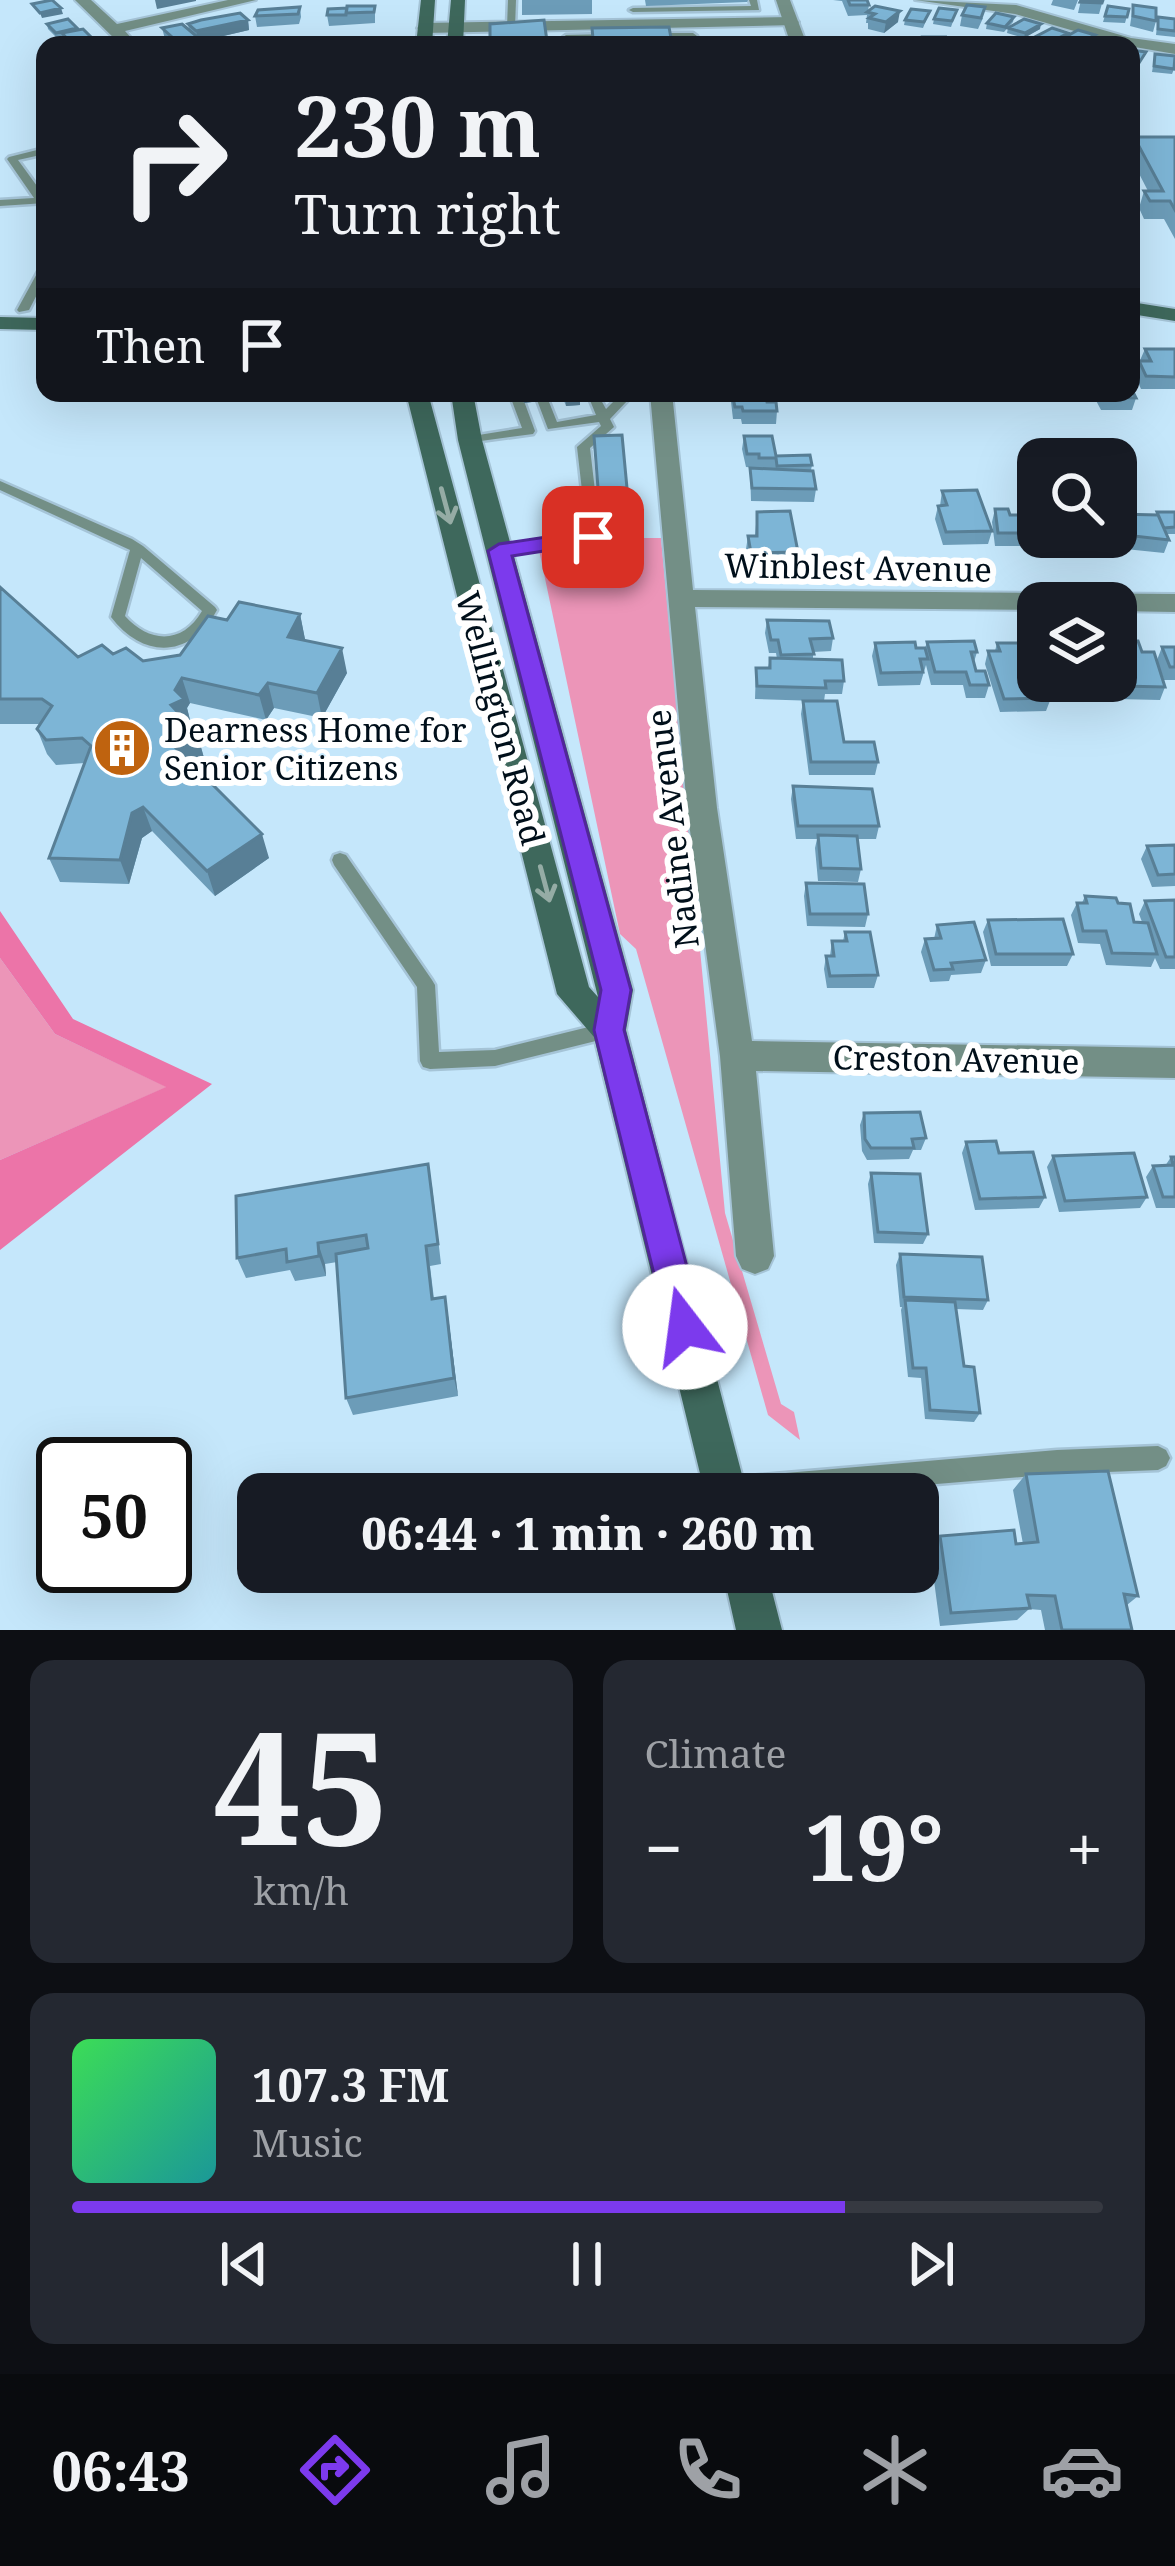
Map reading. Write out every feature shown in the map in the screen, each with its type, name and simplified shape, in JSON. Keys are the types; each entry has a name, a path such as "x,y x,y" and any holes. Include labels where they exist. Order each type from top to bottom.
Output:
{"main road":[{"path":"424,36 428,0"},
{"path":"455,36 458,0"},
{"path":"1140,310 1175,317"},
{"path":"1140,323 1175,317"},
{"path":"0,323 36,324"},
{"name":"Wellington Road","path":"418,402 574,994 609,1030"},
{"name":"Wellington Road","path":"464,402 616,990 609,1030 721,1473"},
{"path":"750,1593 759,1630"}],"street":[{"path":"82,0 121,36"},
{"path":"114,29 249,0"},
{"path":"922,0 1016,10 1109,36"},
{"path":"784,1 796,36"},
{"path":"461,36 511,28 566,36 633,12 693,35 791,22"},
{"path":"1140,44 1175,49"},
{"name":"Nadine Avenue","path":"662,402 685,598 702,808 737,1056 755,1256"},
{"name":"Winblest Avenue","path":"685,598 1175,603"},
{"name":"Creston Avenue","path":"737,1056 1175,1063"}],"lane":[{"path":"511,28 512,0"},
{"path":"633,12 756,8 754,2 784,1"},
{"path":"566,36 693,35"},
{"path":"36,153 12,159 36,191"},
{"path":"0,203 36,200"},
{"path":"518,402 529,430"},
{"path":"544,402 552,426"},
{"path":"596,402 614,448"},
{"path":"593,537 583,447 621,402"},
{"path":"470,440 552,426 606,423"},
{"path":"0,485 137,549 210,610 204,623 181,641 168,645 139,639 118,617 137,549"},
{"path":"499,551 593,537 619,515 618,501"},
{"path":"340,860 426,985 430,1060 495,1058 609,1030"},
{"path":"936,1473 1158,1458"}],"shaded area":[{"path":"661,538 725,1213 781,1404 794,1412 800,1440 768,1415 636,949 620,934 539,550"},
{"path":"0,911 73,1019 212,1084 0,1250 0,1160 166,1087 55,1034 0,958"},
{"path":"0,958 55,1034 167,1087 0,1160"}],"building":[{"path":"52,0 61,8 40,13 32,4"},
{"path":"848,0 867,0 869,5 850,5"},
{"path":"967,5 985,7 981,18 962,15"},
{"path":"1133,5 1156,8 1156,21 1133,16"},
{"path":"347,6 375,6 374,12 346,13"},
{"path":"875,6 900,11 886,22 869,18 875,14 867,12"},
{"path":"1108,6 1129,9 1127,17 1105,16"},
{"path":"300,7 298,14 255,16 258,10"},
{"path":"347,8 346,15 327,15 328,9"},
{"path":"939,8 957,10 952,21 934,19"},
{"path":"911,9 930,11 924,22 905,20"},
{"path":"240,13 248,20 196,31 188,24 201,20"},
{"path":"996,13 1014,17 1005,27 987,23"},
{"path":"1158,17 1175,19 1175,31 1158,29"},
{"path":"68,19 77,28 56,33 47,24"},
{"path":"1024,19 1041,24 1025,33 1008,28"},
{"path":"544,20 546,36 490,36 490,24"},
{"path":"182,24 196,36 171,36 162,28"},
{"path":"669,27 671,36 593,36 592,28"},
{"path":"1052,28 1068,33 1062,36 1037,36"},
{"path":"83,29 90,36 65,36 62,33"},
{"path":"1078,30 1095,35 1093,36 1067,36"},
{"path":"1155,54 1175,56 1174,69 1154,66"},
{"path":"1140,137 1175,137 1175,210 1170,201 1150,201 1144,191 1163,191 1140,148"},
{"path":"1145,349 1175,349 1175,377 1146,376 1140,361 1151,361"},
{"path":"734,402 776,402 777,411 743,411"},
{"path":"622,435 627,488 598,488 594,436"},
{"path":"744,436 772,436 776,456 810,455 812,465 777,466 776,458 747,454"},
{"path":"750,468 813,471 816,489 752,488"},
{"path":"977,490 992,531 946,532 938,506 947,505 942,491"},
{"path":"995,509 1017,515 1017,533 998,533"},
{"path":"790,511 798,552 751,553 748,536 757,536 757,512"},
{"path":"1157,512 1175,512 1175,527 1164,528"},
{"path":"1137,514 1158,515 1169,540 1137,536"},
{"name":"Dearness Home for Senior Citizens","path":"0,587 78,657 102,645 113,654 126,648 143,661 180,655 208,616 227,620 239,602 300,614 288,637 342,648 317,693 268,683 259,695 182,678 175,690 184,699 171,705 197,733 175,747 262,834 207,871 143,807 132,813 120,860 49,858 91,746 82,738 46,740 37,729 52,706 42,699 0,699"},
{"path":"767,620 829,621 833,638 810,639 814,654 781,655 778,640 771,640"},
{"path":"974,641 977,652 971,652 976,671 985,671 989,685 970,685 966,672 935,672 927,642"},
{"path":"1137,641 1142,652 1154,652 1165,687 1137,686"},
{"path":"915,642 916,648 925,648 928,659 920,659 923,672 881,673 875,643"},
{"path":"997,643 1017,643 1017,699 1004,699 988,651 1000,651"},
{"path":"1162,647 1175,647 1175,667 1170,667"},
{"path":"770,658 842,660 844,681 825,681 826,688 757,686 756,668 770,668"},
{"path":"803,701 837,701 844,742 874,742 878,762 811,762"},
{"path":"793,786 872,789 879,826 798,826"},
{"path":"818,835 857,836 861,869 821,868"},
{"path":"1175,845 1175,874 1158,875 1147,846"},
{"path":"806,883 864,884 868,914 810,914"},
{"path":"1085,896 1130,904 1134,922 1148,923 1157,954 1112,953 1106,931 1083,931 1077,903 1087,903"},
{"path":"1175,900 1175,957 1166,957 1145,901"},
{"path":"1063,919 1073,954 996,954 988,920"},
{"path":"974,922 986,960 951,963 953,969 934,970 925,939 941,938 937,925"},
{"path":"845,932 870,932 878,975 830,976 826,956 834,956 832,941 847,941"},
{"path":"920,1112 926,1138 912,1139 914,1148 871,1148 865,1139 864,1113"},
{"path":"996,1141 999,1153 1033,1152 1045,1197 980,1199 966,1142"},
{"path":"1134,1153 1147,1197 1065,1201 1053,1156"},
{"path":"1171,1157 1175,1157 1175,1197 1163,1197 1153,1166 1173,1165"},
{"path":"428,1164 438,1244 426,1246 432,1299 445,1297 454,1378 346,1398 336,1254 368,1248 366,1235 318,1243 319,1256 287,1262 286,1249 237,1258 236,1196"},
{"path":"871,1173 920,1174 928,1234 878,1232"},
{"path":"900,1254 982,1257 988,1300 904,1297"},
{"path":"905,1300 955,1302 964,1366 974,1367 980,1413 930,1410 926,1368 913,1368"},
{"path":"1108,1471 1138,1596 1124,1594 1132,1630 1062,1630 1055,1596 1027,1595 1030,1608 951,1613 940,1536 1014,1530 1016,1544 1038,1542 1026,1474"}],"place":[{"name":"Dearness Home for Senior Citizens","path":"122,748"}],"route":[{"path":"593,537 499,551 616,990 609,1030 685,1327"}]}
